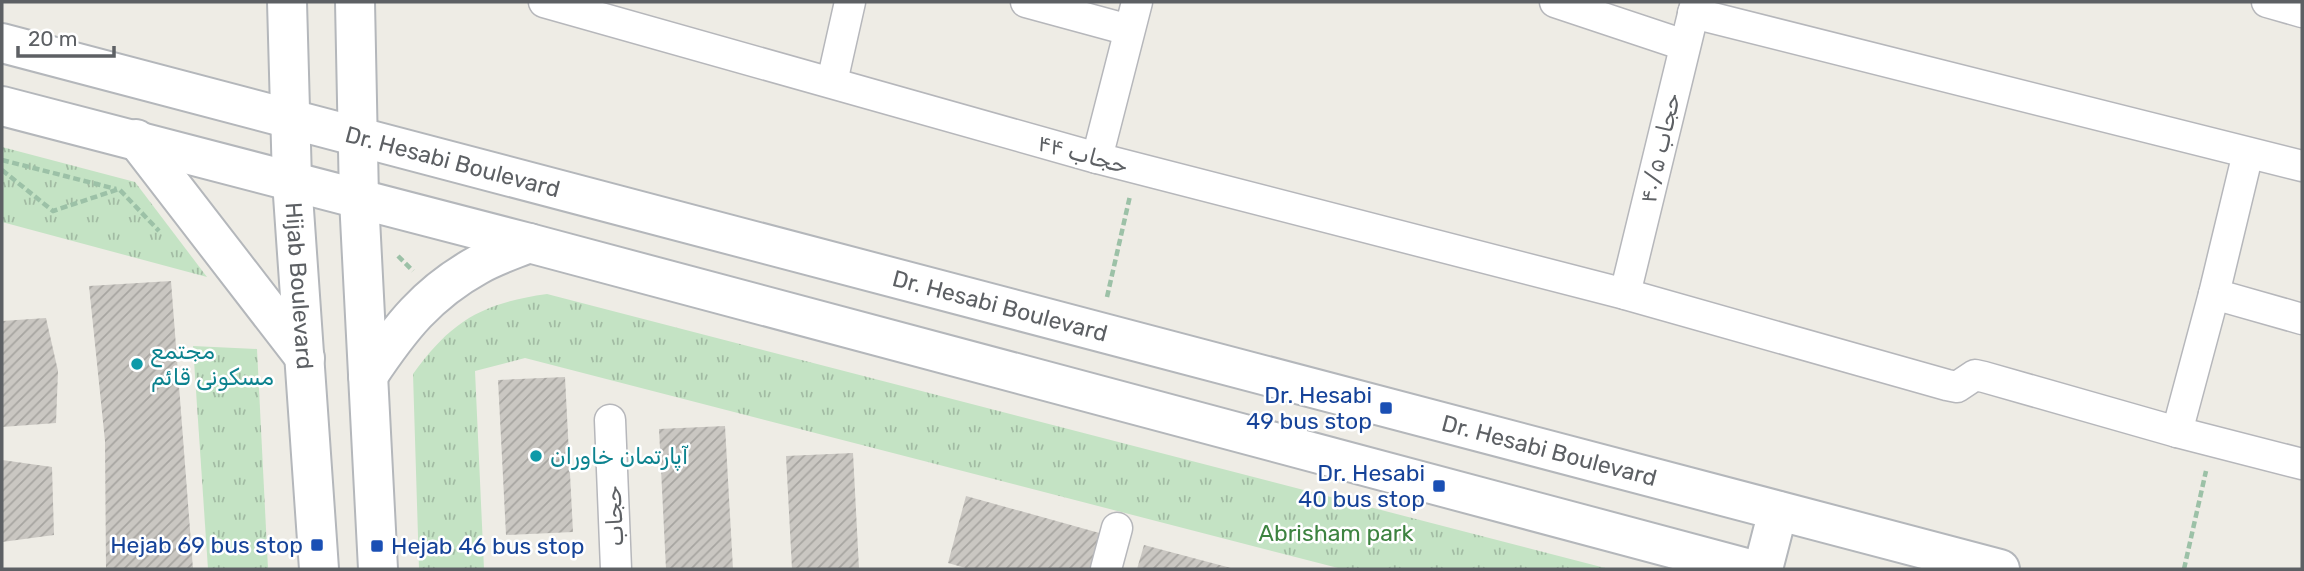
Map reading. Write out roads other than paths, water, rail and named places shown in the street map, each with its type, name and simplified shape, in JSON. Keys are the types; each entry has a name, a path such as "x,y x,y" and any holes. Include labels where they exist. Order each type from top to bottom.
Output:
{"main road":[{"name":"Hijab Boulevard","path":"287,2 292,181 319,569"},
{"path":"355,2 359,199 378,569"},
{"name":"Dr. Hesabi Boulevard","path":"2,43 2000,569"},
{"path":"2,106 529,243 1750,569"},
{"path":"136,139 305,358"},
{"path":"368,376 398,331 435,294 480,264 529,243"},
{"path":"1763,569 1778,511"}],"street":[{"name":"حجاب ۴۴","path":"544,2 596,8 832,82 1097,158 1625,294 1947,385 1957,387 1975,374 2176,432"},
{"path":"832,82 850,2"},
{"path":"1026,2 1129,30"},
{"path":"1097,158 1137,2"},
{"path":"1555,2 1684,45"},
{"path":"2267,2 2302,12"},
{"path":"1695,7 2302,166"},
{"name":"حجاب ۴۰/۵","path":"1625,294 1695,7"},
{"path":"2248,153 2214,295 2176,432 2302,464"},
{"path":"2214,295 2302,319"},
{"name":"حجاب","path":"610,420 616,569"},
{"path":"1106,569 1116,528"}],"place":[{"name":"مجتمع مسکونی قائم","path":"137,364"},
{"name":"Dr. Hesabi 49 bus stop","path":"1386,408"},
{"name":"آپارتمان خاوران","path":"536,456"},
{"name":"Dr. Hesabi 40 bus stop","path":"1439,486"},
{"name":"Hejab 69 bus stop","path":"317,545"},
{"name":"Hejab 46 bus stop","path":"377,546"}],"park label":[{"name":"Abrisham park","path":"1336,533"}]}
